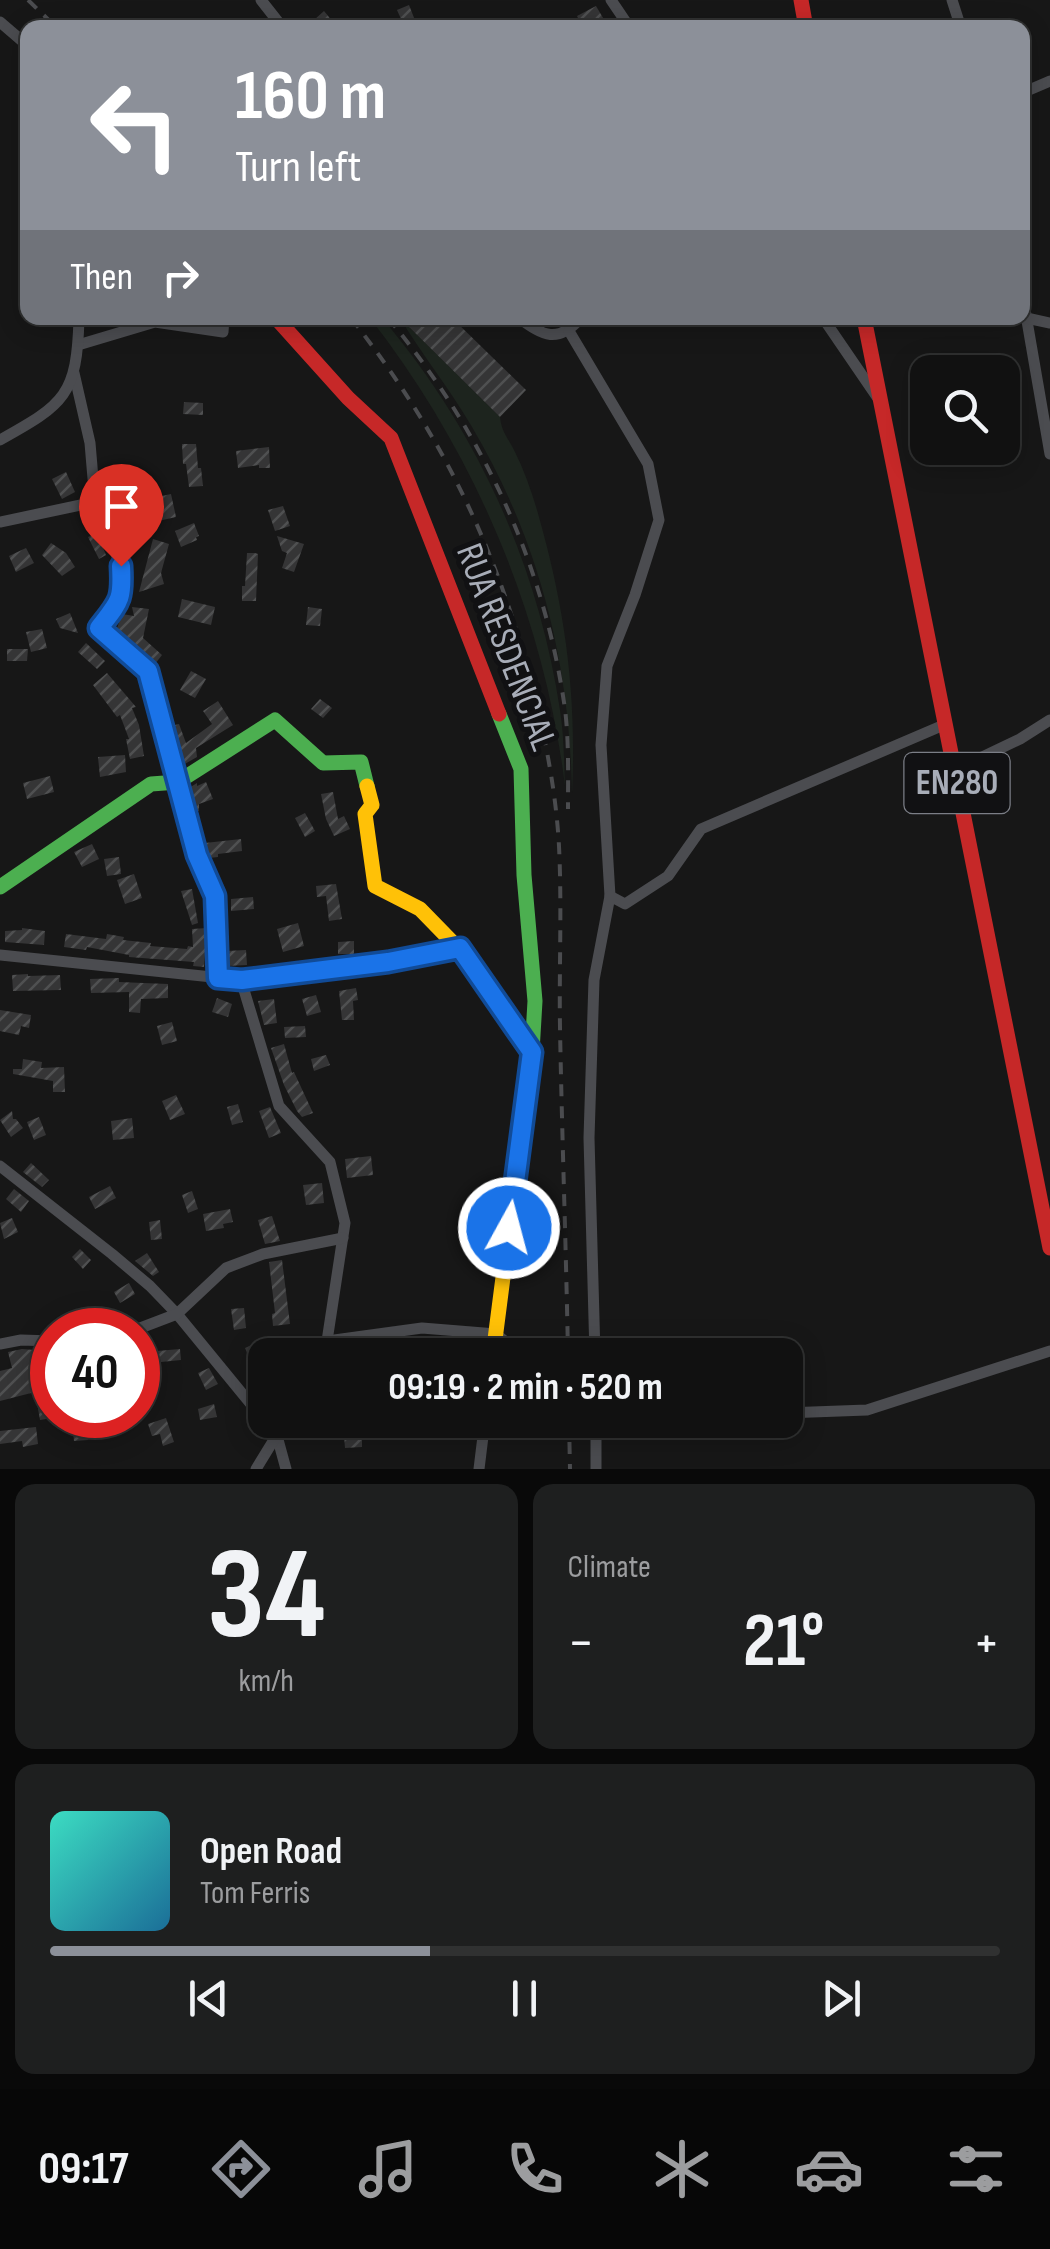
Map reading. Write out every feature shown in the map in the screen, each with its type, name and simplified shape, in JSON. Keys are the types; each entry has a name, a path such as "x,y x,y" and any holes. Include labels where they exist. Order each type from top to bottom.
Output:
{"street":[{"path":"0,22 20,39"},
{"path":"0,440 42,416 63,396 74,373 79,325"},
{"path":"78,345 144,325"},
{"path":"175,325 223,332 224,325"},
{"name":"RUA RESDENCIAL","path":"282,325 348,398 391,438 521,769 524,875 535,1001 495,1338"},
{"path":"529,325 553,336 575,325"},
{"path":"828,325 882,404"},
{"name":"EN280","path":"865,325 1050,1248"},
{"path":"1026,325 1050,454"},
{"path":"569,331 648,464 658,520 635,595 607,666 601,745 610,896 594,980 589,1138 595,1338"},
{"path":"74,373 90,443 95,502 121,566 122,591 99,628 148,671 197,855 215,896 218,978"},
{"path":"0,522 95,502"},
{"path":"0,887 151,784 178,782 275,720 323,764 361,762 372,804 365,814 375,886 420,909 460,948 532,1052"},
{"path":"955,770 1050,720"},
{"path":"610,896 626,904 668,876 701,829 946,724"},
{"path":"0,955 242,980 388,962 460,948"},
{"path":"242,980 279,1106 330,1162 344,1223 328,1338"},
{"path":"0,1166 150,1286 248,1400"},
{"path":"160,1320 177,1314 226,1268 264,1254 342,1238"},
{"path":"354,1338 422,1328 496,1334 501,1338"},
{"path":"0,1344 30,1340"},
{"path":"803,1413 867,1410 1050,1351"},
{"path":"256,1469 276,1438"},
{"path":"278,1438 286,1469"},
{"path":"478,1469 482,1438"},
{"path":"596,1438 596,1469"}],"shaded area":[{"path":"375,325 388,325 447,406 498,501 519,551 550,656 561,719 565,786 555,723 522,599 472,481 408,370"},
{"path":"404,325 500,417 527,480 555,581 567,650 573,721 572,794 565,697 533,558 516,514 472,427"}],"building":[{"path":"409,5 415,20 401,20 397,10"},
{"path":"596,6 604,20 579,20 577,16"},
{"path":"324,11 331,20 314,20"},
{"path":"407,325 459,325 526,390 500,417"},
{"path":"184,402 203,403 203,415 183,414"},
{"path":"182,444 196,444 203,486 189,487"},
{"path":"269,447 270,468 238,468 236,451"},
{"path":"66,472 75,492 62,499 52,479"},
{"path":"122,472 125,489 109,492 105,476"},
{"path":"171,494 176,517 158,521 153,498"},
{"path":"283,506 290,526 275,531 268,510"},
{"path":"125,515 126,527 117,529 127,532 128,544 123,546 112,516"},
{"path":"194,523 197,540 181,547 175,531"},
{"path":"97,533 106,555 99,559 88,537"},
{"path":"277,536 304,544 294,572 282,568 287,553 282,551"},
{"path":"153,539 169,544 161,573 164,584 139,592"},
{"path":"51,543 66,553 75,567 62,576 42,555"},
{"path":"26,548 34,563 16,572 9,556"},
{"path":"247,553 258,554 256,601 242,601"},
{"path":"182,599 215,607 211,625 178,617"},
{"path":"132,607 149,609 143,638 162,655 155,664 116,631 122,614 134,616"},
{"path":"308,607 322,609 320,626 306,625"},
{"path":"70,613 78,633 60,628 56,619"},
{"path":"42,629 47,648 31,652 26,632"},
{"path":"86,643 105,661 97,669 78,652"},
{"path":"7,649 28,649 27,661 7,661"},
{"path":"191,671 206,679 195,698 180,690"},
{"path":"107,673 136,707 132,708 144,756 130,759 129,739 120,715 117,717 93,685"},
{"path":"320,699 332,708 323,718 311,709"},
{"path":"218,701 233,725 196,748 197,757 183,765 175,725 179,724 186,743 212,724 203,711"},
{"path":"125,755 126,772 100,777 98,757"},
{"path":"50,776 54,792 27,799 23,783"},
{"path":"206,782 213,799 199,804 196,811 189,788"},
{"path":"333,792 338,819 344,816 350,829 334,836 321,794"},
{"path":"305,813 315,831 305,837 295,818"},
{"path":"241,839 242,851 209,858 205,843"},
{"path":"92,844 99,859 82,867 74,852"},
{"path":"119,857 121,874 107,876 104,859"},
{"path":"134,874 142,898 125,904 117,880"},
{"path":"336,884 342,919 329,921 326,896 317,897 316,886"},
{"path":"192,889 198,923 192,925 181,891"},
{"path":"253,897 254,909 231,911 231,899"},
{"path":"298,923 304,946 283,952 277,929"},
{"path":"207,928 204,967 193,966 194,962 64,947 66,934 106,939 107,934 151,943 150,946 187,949 193,947 192,929"},
{"path":"5,931 45,931 44,945 5,942"},
{"path":"354,941 354,954 338,954 338,942"},
{"path":"246,950 247,965 227,966 226,951"},
{"path":"12,975 60,975 61,990 13,991"},
{"path":"119,978 119,982 168,984 168,998 141,999 140,1013 129,1012 129,992 91,993 90,979"},
{"path":"356,988 354,1020 342,1020 339,991"},
{"path":"316,995 321,1012 307,1016 302,999"},
{"path":"217,998 232,1004 228,1017 212,1012"},
{"path":"274,999 277,1023 264,1025 258,1001"},
{"path":"0,1010 31,1015 29,1028 21,1026 19,1035 0,1031"},
{"path":"172,1022 177,1041 162,1045 157,1026"},
{"path":"305,1026 306,1037 285,1038 284,1027"},
{"path":"284,1044 292,1073 313,1113 302,1117 284,1085 271,1048"},
{"path":"326,1055 330,1065 314,1071 311,1059"},
{"path":"23,1059 42,1062 41,1068 64,1067 65,1092 53,1092 53,1081 13,1074 13,1069 22,1069"},
{"path":"176,1095 185,1114 170,1120 162,1101"},
{"path":"238,1104 243,1122 232,1125 227,1107"},
{"path":"270,1107 281,1133 269,1138 259,1111"},
{"path":"12,1111 13,1119 23,1128 11,1137 0,1120"},
{"path":"39,1117 46,1135 34,1140 27,1122"},
{"path":"132,1118 134,1138 113,1140 111,1121"},
{"path":"371,1156 373,1175 347,1178 345,1159"},
{"path":"31,1163 49,1180 42,1187 23,1172"},
{"path":"322,1183 324,1203 306,1205 303,1185"},
{"path":"110,1186 116,1198 95,1209 89,1197"},
{"path":"14,1189 29,1201 21,1212 6,1199"},
{"path":"192,1191 198,1209 188,1213 182,1195"},
{"path":"230,1209 233,1222 206,1231 203,1214"},
{"path":"272,1216 280,1241 265,1244 258,1220"},
{"path":"12,1218 18,1232 4,1239 0,1223"},
{"path":"160,1220 162,1239 151,1240 149,1222"},
{"path":"80,1249 91,1260 83,1269 72,1257"},
{"path":"147,1253 159,1272 153,1276 135,1261"},
{"path":"282,1260 290,1324 273,1326 269,1262"},
{"path":"129,1283 135,1294 120,1303 114,1292"},
{"path":"244,1308 246,1328 234,1330 231,1309"},
{"path":"180,1349 181,1360 161,1362 160,1351"},
{"path":"30,1350 30,1393 0,1401 0,1371 12,1368 8,1352"},
{"path":"209,1368 218,1384 206,1390 198,1373"},
{"path":"214,1404 217,1417 200,1420 198,1409"},
{"path":"166,1418 174,1442 163,1446 160,1434 160,1420"},
{"path":"30,1428 30,1438 37,1438 38,1444 0,1444 0,1431"},
{"path":"344,1438 362,1438 362,1447 345,1448"}],"railway":[{"path":"28,0 49,20"},
{"path":"356,325 437,446 481,535 517,631 545,743 560,869 568,1338"},
{"path":"394,325 422,361 480,453 525,550 542,602 565,709 568,809"},
{"path":"569,1438 570,1469"}],"traffic: fast":[{"path":"499,714 521,769 524,875 535,1001 532,1052"},
{"path":"0,887 151,784 178,782 275,720 323,763 361,762 367,786"}],"traffic: slow":[{"path":"367,786 372,805 365,814 375,886 420,909 459,949 532,1052 495,1338"}],"traffic: jam":[{"path":"801,0 805,20"},
{"path":"282,325 348,398 391,438 499,714"},
{"path":"865,325 1050,1248"}],"route":[{"path":"121,566 122,591 99,628 148,671 197,855 215,896 218,978 242,980 388,962 460,948 532,1052 509,1228"}]}
